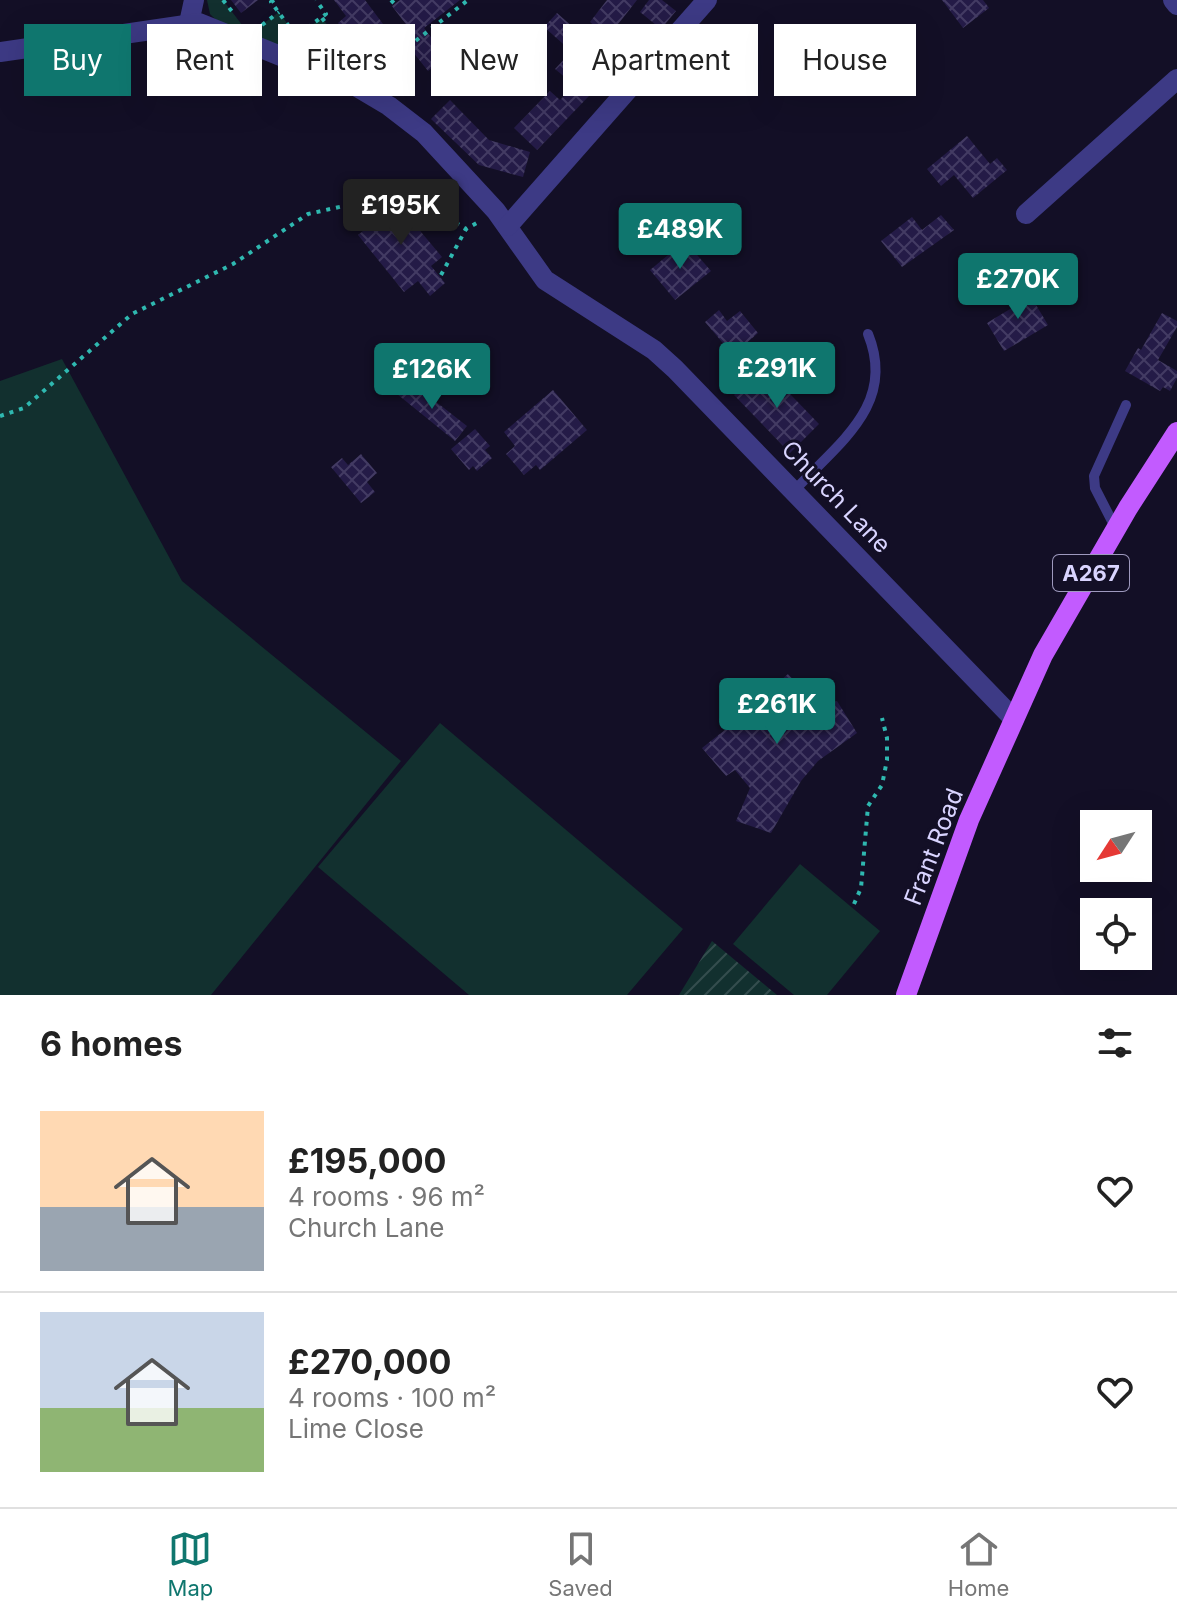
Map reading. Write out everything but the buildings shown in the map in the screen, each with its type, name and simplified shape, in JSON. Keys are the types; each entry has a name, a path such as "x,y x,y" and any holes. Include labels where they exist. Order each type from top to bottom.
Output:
{"main road":[{"name":"A267","path":"1014,719 1043,655 1177,432"},
{"name":"Frant Road","path":"906,995 969,820 1014,719"}],"street":[{"path":"0,52 189,23 194,0"},
{"path":"502,218 707,0"},
{"name":"Church Lane","path":"189,23 199,23 357,87 389,106 424,133 502,218 545,280 654,350 1014,719"},
{"path":"1026,214 1177,79"}],"lane":[{"path":"794,491 868,407 878,372 876,353 868,334"},
{"path":"1116,529 1099,498 1094,476 1126,405"}],"path":[{"path":"274,0 271,2 296,36 326,14 316,0"},
{"path":"415,41 468,0"},
{"path":"322,18 327,24"},
{"path":"0,416 24,408 132,314 233,264 308,214 406,192 466,229"},
{"path":"441,275 466,229 502,218"},
{"path":"854,904 861,888 868,806 882,785 887,760 887,738 882,718"}],"green space":[{"path":"207,0 223,0 241,24 223,24 210,14"},
{"path":"279,12 288,24 278,24 278,47 262,41 262,24"},
{"path":"62,359 182,581 401,761 211,995 0,995 0,381"},
{"path":"440,723 683,929 627,995 469,995 318,867"},
{"path":"800,864 880,931 827,995 794,995 733,944"},
{"path":"712,941 777,995 679,995"}]}
